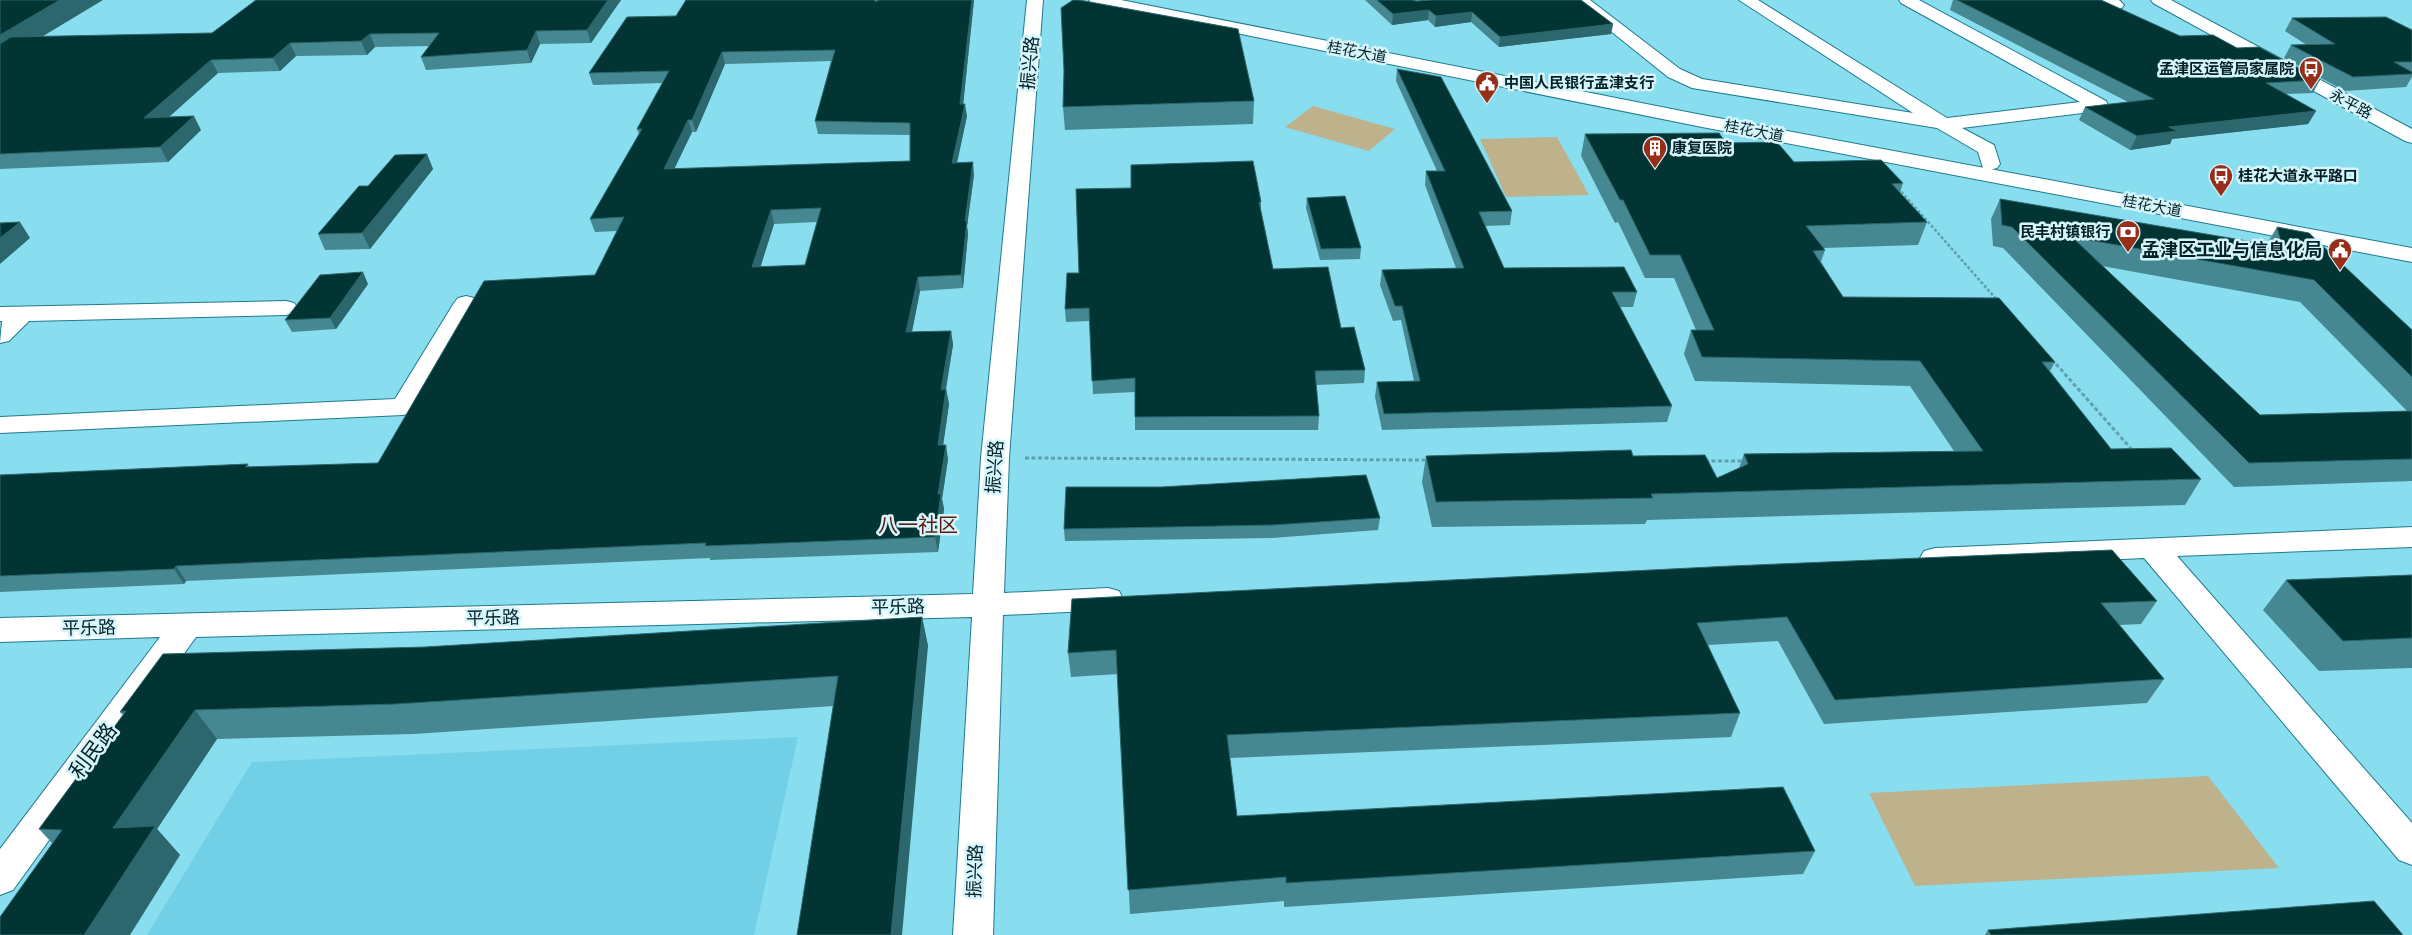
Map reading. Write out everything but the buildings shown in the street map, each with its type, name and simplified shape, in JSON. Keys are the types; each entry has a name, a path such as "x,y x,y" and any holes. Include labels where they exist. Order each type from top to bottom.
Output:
{"main road":[{"name":"振兴路","path":"973,935 995,458 1035,0"},
{"name":"桂花大道","path":"1097,0 1865,152 2412,256"},
{"name":"桂花大道","path":"1141,0 1707,112 2412,240"},
{"path":"1747,0 1987,149 1990,164"},
{"path":"1582,2 1674,73 1698,84 1945,124 2099,105 1907,0"},
{"name":"永平路","path":"2159,0 2412,137"},
{"name":"永平路","path":"2178,0 2412,124"},
{"path":"1582,2 1604,1"},
{"path":"0,425 403,407 466,303"},
{"path":"0,314 286,308"},
{"path":"0,336 23,314"},
{"path":"1903,559 2412,537"},
{"path":"2152,547 2412,849"},
{"name":"平乐路","path":"0,630 987,605 1136,598"},
{"name":"利民路","path":"0,878 187,625"}],"path":[{"path":"1865,152 2004,307"},
{"path":"2051,359 2137,455"},
{"path":"995,458 1434,460"},
{"path":"1704,461 1754,461"}],"shaded area":[{"path":"1313,106 1395,129 1369,151 1285,127"},
{"path":"1557,137 1589,195 1506,197 1480,139"},
{"path":"798,737 754,935 147,935 252,762"},
{"path":"2208,776 2279,868 1915,886 1869,793"}],"place":[{"name":"孟津区运管局家属院","path":"2311,90"},
{"name":"中国人民银行孟津支行","path":"1487,104"},
{"name":"康复医院","path":"1655,169"},
{"name":"桂花大道永平路口","path":"2221,197"},
{"name":"民丰村镇银行","path":"2128,253"},
{"name":"孟津区工业与信息化局","path":"2340,271"}],"district":[{"name":"八一社区","path":"918,525"}]}
